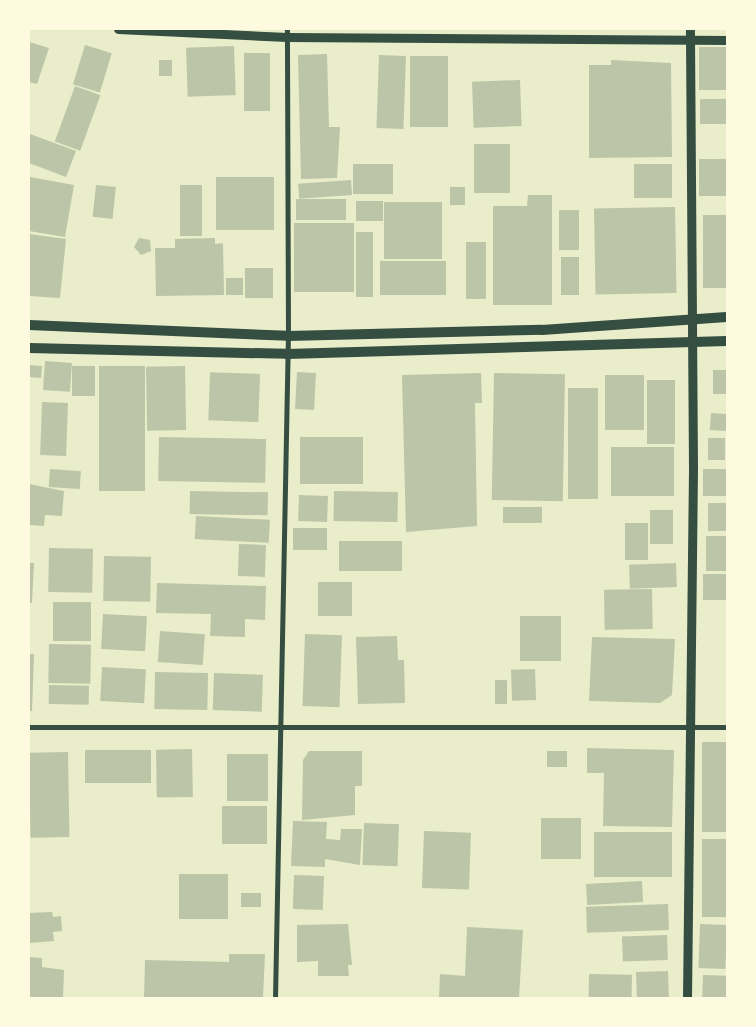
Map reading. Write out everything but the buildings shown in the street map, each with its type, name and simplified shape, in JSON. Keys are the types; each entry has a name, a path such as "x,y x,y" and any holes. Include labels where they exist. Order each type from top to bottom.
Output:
{"main road":[{"path":"29,324 288,336 691,322 727,317"},
{"path":"29,348 287,354 690,344 727,341"}],"street":[{"path":"118,29 690,43 727,40"},
{"path":"687,998 689,726 694,467 690,344 690,29"},
{"path":"275,998 278,726 288,336 287,33"},
{"path":"29,727 727,727"}]}
